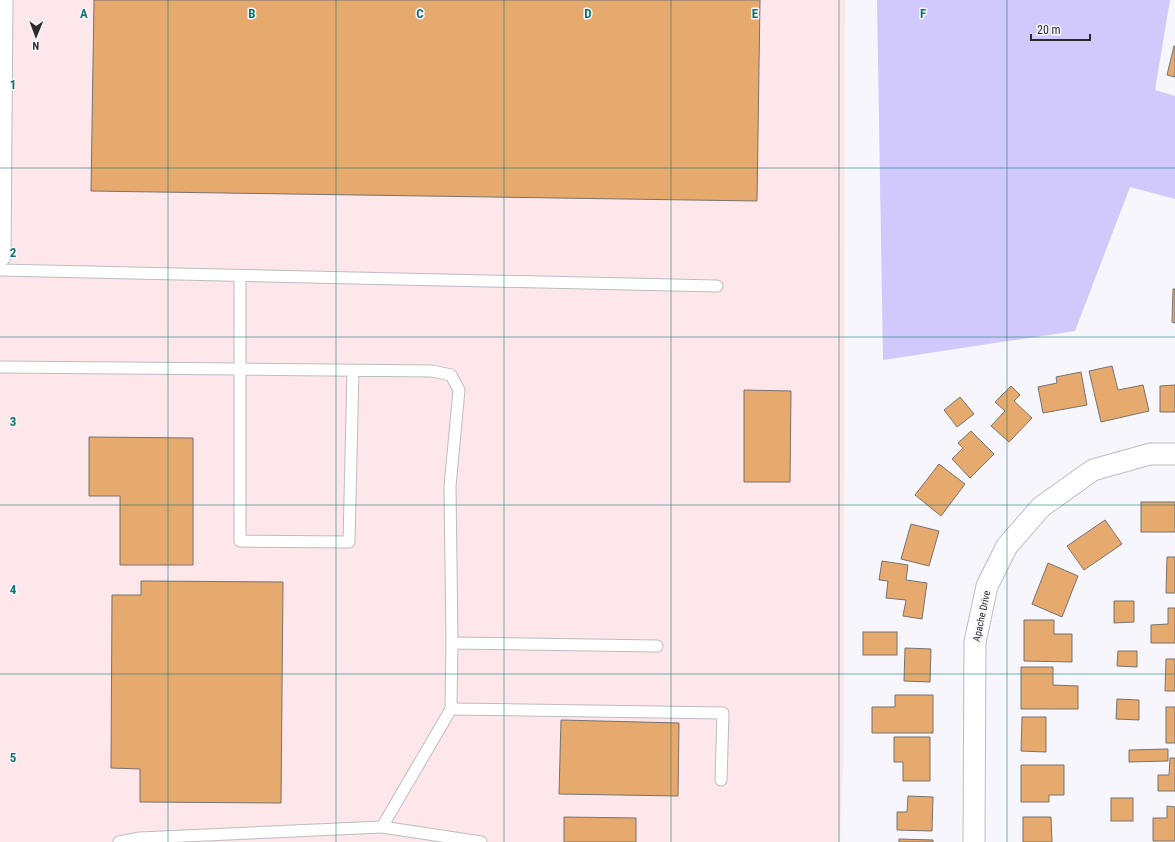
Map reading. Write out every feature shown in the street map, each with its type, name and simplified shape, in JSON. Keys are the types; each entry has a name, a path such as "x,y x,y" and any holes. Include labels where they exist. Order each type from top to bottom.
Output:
{"street":[{"path":"0,256 2,0"},
{"name":"Apache Drive","path":"974,842 975,642 988,586 1007,546 1041,507 1093,470 1150,454 1175,454"}],"lane":[{"path":"0,270 717,286"},
{"path":"240,276 240,541 349,542 354,370"},
{"path":"0,367 432,371 451,376 460,390 450,486 452,643 451,709 382,827"},
{"path":"452,643 657,646"},
{"path":"451,709 723,713 721,780"},
{"path":"119,842 140,838 382,827 481,842"}],"shaded area":[{"path":"0,0 845,0 844,741 840,842 0,842"},
{"path":"877,0 1170,0 1155,90 1175,96 1175,199 1130,187 1075,331 883,360"}],"building":[{"path":"94,0 760,0 757,201 91,191"},
{"path":"1175,46 1175,77 1167,75"},
{"path":"1173,289 1175,289 1175,323 1172,322"},
{"path":"1112,366 1118,390 1143,385 1149,411 1101,422 1089,371"},
{"path":"1081,372 1087,405 1043,413 1038,387 1057,383 1056,377"},
{"path":"1175,385 1175,412 1160,412 1160,386"},
{"path":"1011,386 1020,395 1014,401 1032,418 1009,442 991,426 1005,411 995,402"},
{"path":"744,390 791,391 790,482 744,482"},
{"path":"960,397 974,414 957,427 944,410"},
{"path":"971,431 994,454 970,478 952,459 963,448 958,443"},
{"path":"89,437 193,438 193,565 120,565 120,496 89,496"},
{"path":"939,464 965,484 941,516 915,495"},
{"path":"1141,502 1175,502 1175,532 1141,532"},
{"path":"1105,520 1122,544 1084,570 1067,546"},
{"path":"911,524 939,531 929,566 901,559"},
{"path":"1167,557 1175,557 1175,593 1166,593"},
{"path":"882,561 908,565 906,580 927,583 922,619 903,616 906,600 886,598 888,581 879,580"},
{"path":"1048,563 1078,576 1062,617 1032,604"},
{"path":"141,581 283,582 281,803 140,802 140,769 111,768 112,595 141,595"},
{"path":"1114,601 1134,601 1134,622 1114,623"},
{"path":"1168,608 1175,608 1175,643 1151,643 1151,625 1168,624"},
{"path":"1024,620 1054,620 1054,634 1072,634 1072,662 1024,661"},
{"path":"863,632 897,632 897,655 863,655"},
{"path":"905,648 931,649 930,682 904,681"},
{"path":"1118,651 1137,651 1137,667 1117,666"},
{"path":"1166,659 1175,659 1175,691 1165,691"},
{"path":"1021,667 1053,667 1053,685 1078,686 1078,709 1021,709"},
{"path":"895,695 933,695 933,733 872,733 872,707 895,707"},
{"path":"1117,699 1139,700 1139,720 1116,719"},
{"path":"1166,707 1175,707 1175,743 1166,743"},
{"path":"1022,717 1046,717 1046,752 1021,751"},
{"path":"561,720 679,723 678,796 559,794"},
{"path":"894,737 930,737 930,781 903,781 903,762 894,762"},
{"path":"1168,749 1168,761 1129,762 1129,750"},
{"path":"1170,758 1175,758 1175,791 1158,791 1158,775 1169,775"},
{"path":"1021,765 1064,765 1064,795 1049,795 1049,802 1021,802"},
{"path":"908,796 933,797 932,831 897,830 897,812 907,812"},
{"path":"1111,798 1133,798 1133,821 1111,821"},
{"path":"1167,806 1175,807 1175,841 1153,841 1153,818 1167,818"},
{"path":"564,817 636,818 636,842 564,842"},
{"path":"1023,817 1051,817 1052,842 1023,842"},
{"path":"899,839 933,840 933,842 899,842"}]}
